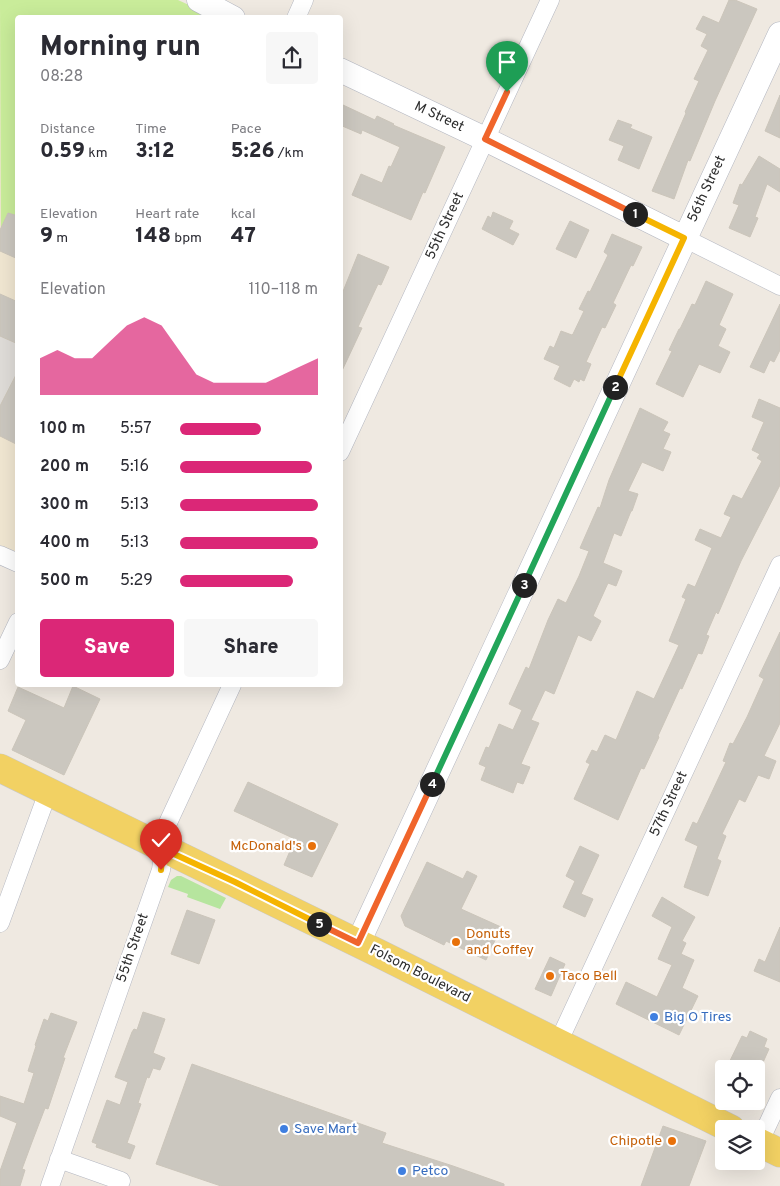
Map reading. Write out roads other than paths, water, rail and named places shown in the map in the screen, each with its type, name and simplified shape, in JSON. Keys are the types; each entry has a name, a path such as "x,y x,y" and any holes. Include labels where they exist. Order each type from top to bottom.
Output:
{"main road":[{"name":"Folsom Boulevard","path":"0,768 163,849 235,882 715,1121"}],"street":[{"path":"199,0 228,15"},
{"path":"297,15 304,0"},
{"name":"55th Street","path":"343,446 550,0"},
{"name":"56th Street","path":"358,943 780,34"},
{"name":"M Street","path":"343,71 485,139 780,286"},
{"path":"0,555 15,562"},
{"name":"57th Street","path":"558,1043 780,565"},
{"path":"0,660 15,628"},
{"name":"55th Street","path":"50,1186 161,870 166,827 231,687"},
{"path":"0,923 48,792"},
{"path":"765,1146 780,1098"},
{"path":"59,1159 121,1181"}],"place":[{"name":"McDonald's","path":"312,846"},
{"name":"Donuts and Coffey","path":"456,942"},
{"name":"Taco Bell","path":"550,976"},
{"name":"Big O Tires","path":"654,1017"},
{"name":"Save Mart","path":"284,1129"},
{"name":"Chipotle","path":"672,1141"},
{"name":"Petco","path":"402,1171"}]}
